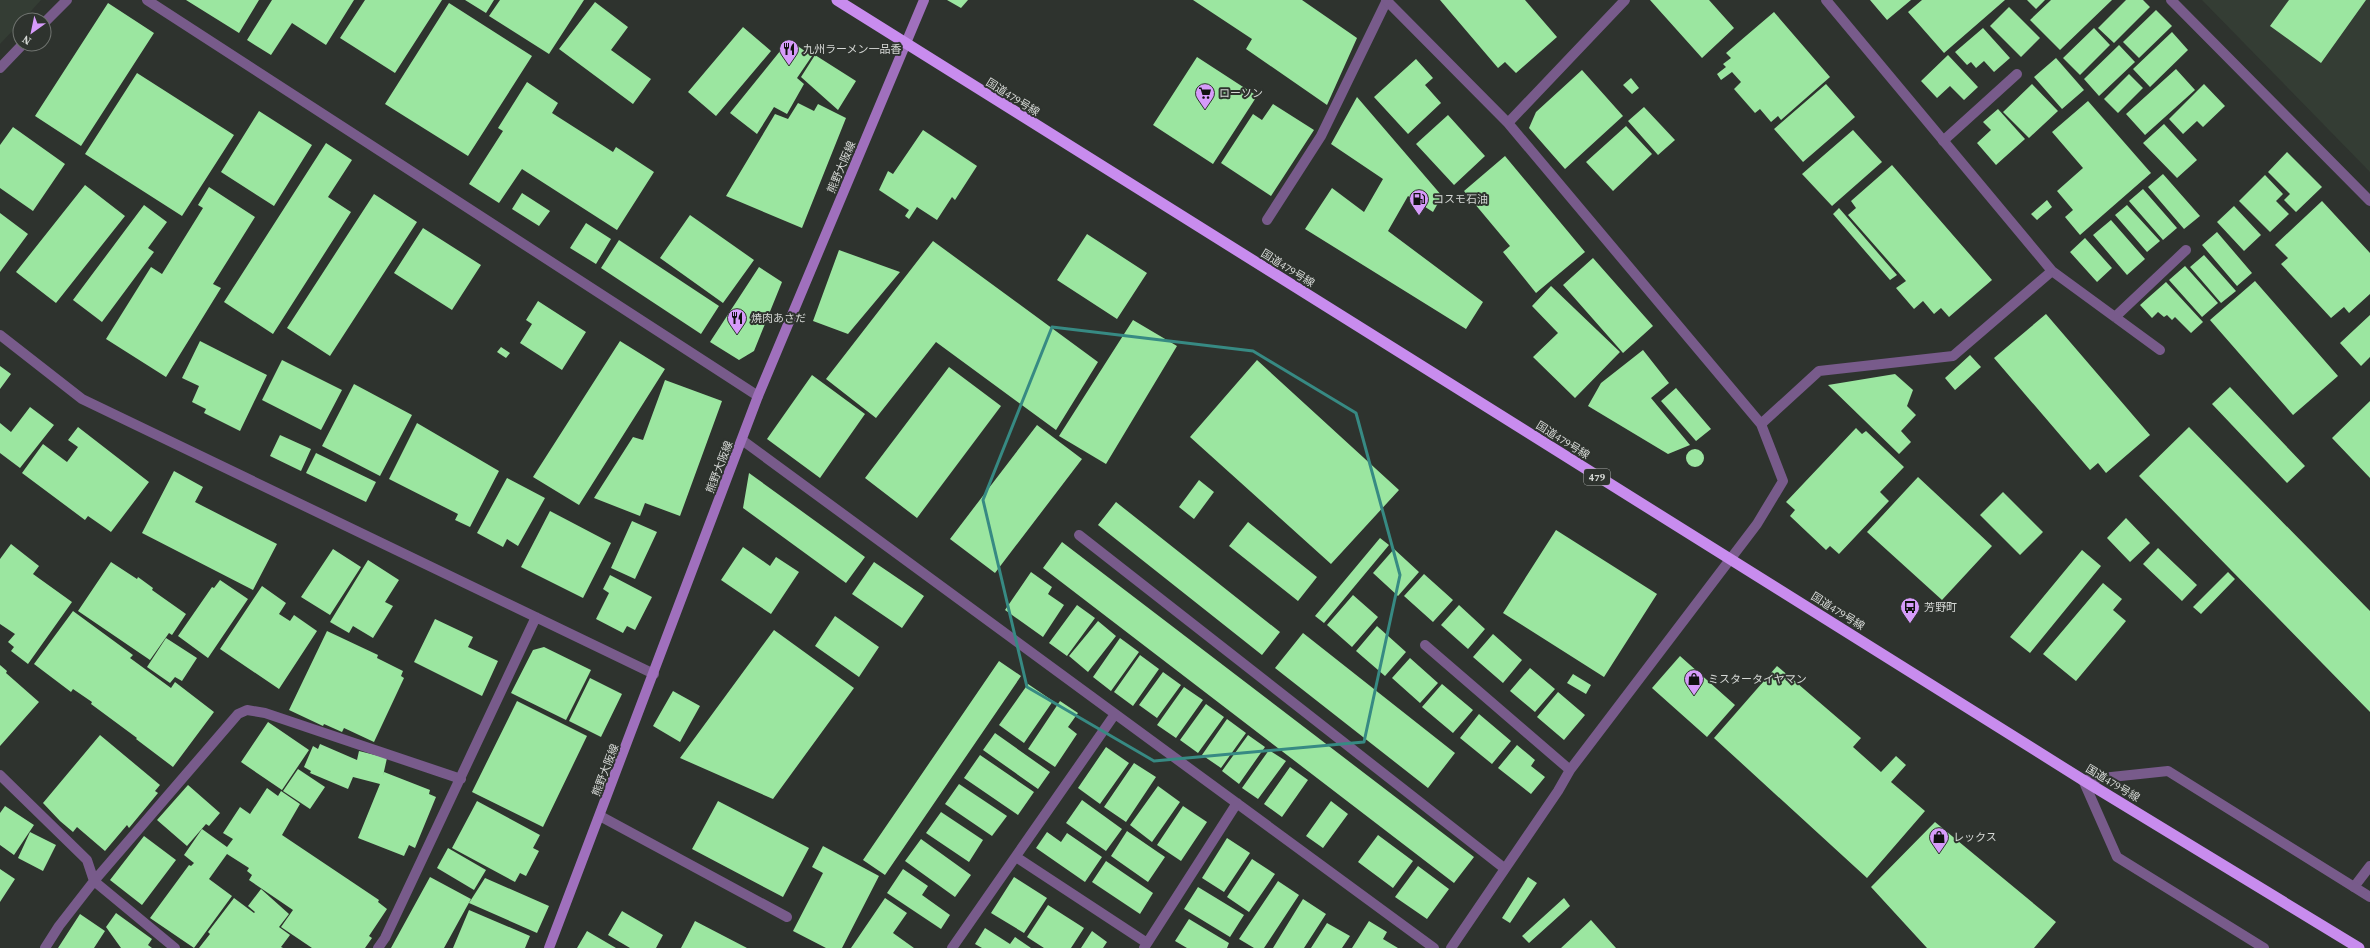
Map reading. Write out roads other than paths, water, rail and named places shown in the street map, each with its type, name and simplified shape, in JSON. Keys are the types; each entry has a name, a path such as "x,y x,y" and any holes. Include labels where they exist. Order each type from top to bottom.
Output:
{"highway":[{"name":"国道479号線","path":"838,0 904,44 2083,780 2359,948"}],"main road":[{"name":"熊野大阪線","path":"549,948 758,396 904,44 924,0"}],"street":[{"path":"52,15 67,0"},
{"path":"147,0 758,396"},
{"path":"1267,220 1321,136 1387,0 1508,123 1761,424 1783,481 1757,524 1570,770 1558,791 1504,868 1452,948"},
{"path":"1508,123 1625,0"},
{"path":"1826,0 2052,271 2160,350"},
{"path":"2171,0 2370,202"},
{"path":"0,68 15,52"},
{"path":"1943,141 2017,74"},
{"path":"2115,317 2186,250"},
{"path":"1761,424 1819,370 1953,356 2052,271"},
{"path":"0,335 82,399 654,674"},
{"path":"742,440 1434,948"},
{"path":"1079,535 1504,868"},
{"path":"378,948 385,938 461,779 536,617"},
{"path":"1425,646 1570,770"},
{"path":"45,948 59,926 94,881 238,714 247,710 265,713 461,779"},
{"path":"952,948 1115,714"},
{"path":"2264,948 2117,856 2083,780 2168,771 2370,897"},
{"path":"0,775 87,860 94,881 175,948"},
{"path":"1016,857 1146,945 1237,803"},
{"path":"600,816 787,916"},
{"path":"2354,887 2370,866"}],"place":[{"name":"九州ラーメン一品香","path":"789,66"},
{"name":"ローソン","path":"1205,110"},
{"name":"コスモ石油","path":"1419,216"},
{"name":"焼肉あさだ","path":"737,335"},
{"name":"芳野町","path":"1910,624"},
{"name":"ミスタータイヤマン","path":"1694,696"},
{"name":"レックス","path":"1939,854"}]}
